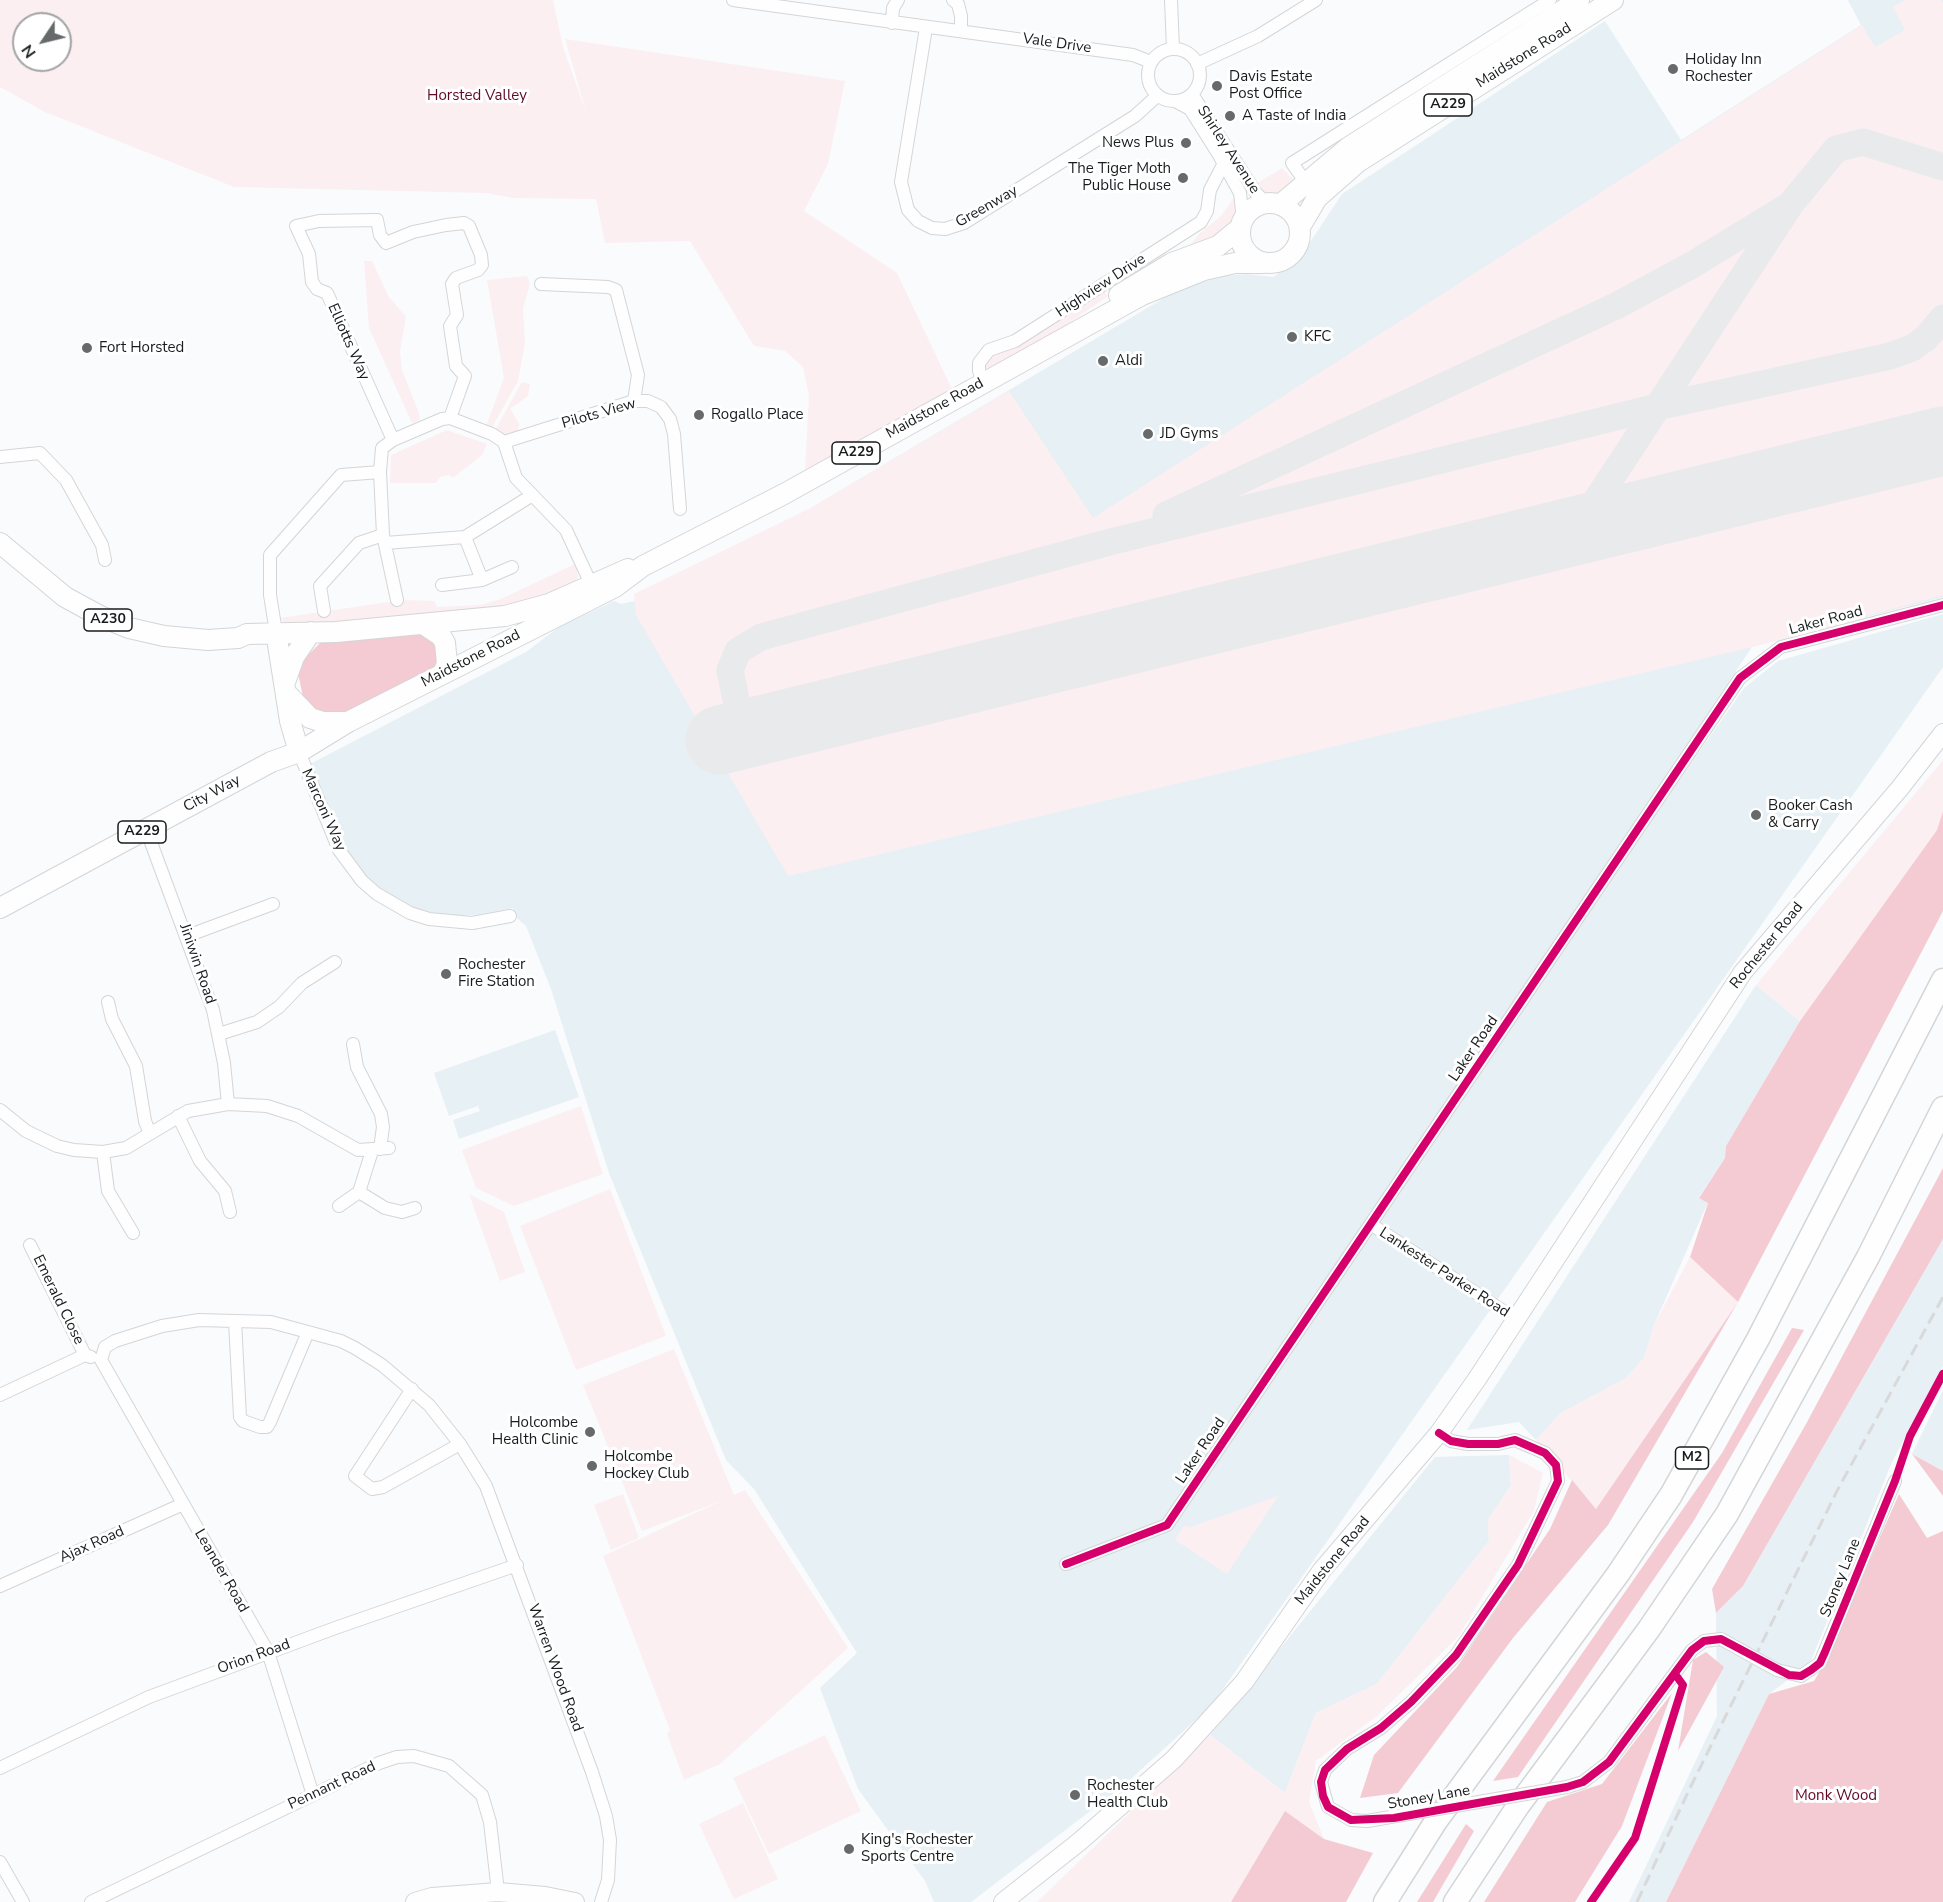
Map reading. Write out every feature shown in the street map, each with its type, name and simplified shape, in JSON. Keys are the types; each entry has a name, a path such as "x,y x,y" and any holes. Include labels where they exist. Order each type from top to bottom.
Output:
{"highway":[{"name":"M2","path":"1385,1902 1436,1821 1618,1574 1671,1495 1758,1339 1943,980"},
{"path":"1455,1902 1512,1815 1649,1629 1727,1514 1868,1257 1943,1108"}],"main road":[{"name":"Maidstone Road","path":"1274,205 1306,183 1349,147 1580,0"},
{"name":"Maidstone Road","path":"1300,227 1317,198 1358,162 1613,0"},
{"path":"1274,205 1291,212 1300,227"},
{"name":"A229","path":"1242,224 1252,209 1274,205"},
{"name":"Maidstone Road","path":"1067,335 1076,325 1145,277 1172,263 1215,248 1242,224"},
{"path":"1242,224 1244,248 1251,257 1264,262"},
{"name":"A229","path":"1264,262 1277,262 1291,254 1298,242 1300,227"},
{"name":"Maidstone Road","path":"298,752 342,729 348,722 615,587 643,566 784,494 1067,335 1080,332 1142,295 1178,278 1227,264 1264,262"},
{"name":"A230","path":"0,543 65,597 113,622 170,637 208,640 238,638 247,634 276,633"},
{"name":"Maidstone Road","path":"276,633 423,624 514,614 542,606 621,570 643,566"},
{"path":"423,624 441,636 445,643 447,664 443,673"},
{"path":"285,681 294,657 311,632"},
{"path":"276,633 290,722 298,752"},
{"path":"238,638 266,649 310,718 323,722 348,722"},
{"path":"271,762 282,745 290,722"},
{"name":"Rochester Road","path":"1612,1173 1743,972 1900,788 1943,733"},
{"name":"City Way","path":"0,908 271,762 298,752"},
{"name":"Maidstone Road","path":"1002,1902 1122,1806 1202,1731 1257,1664 1322,1570 1438,1433 1517,1320 1612,1173"},
{"path":"415,1902 432,1897 498,1892 574,1902"}],"street":[{"name":"Vale Drive","path":"733,0 1133,55 1151,62"},
{"path":"892,23 893,8 898,0"},
{"path":"953,0 958,4 962,32"},
{"path":"1171,0 1173,49"},
{"path":"1157,96 1148,80 1151,62 1163,51 1173,49 1185,51 1197,64 1258,36 1316,0"},
{"path":"1306,183 1292,163 1550,0"},
{"name":"Greenway","path":"926,28 901,182 908,210 918,221 932,228 945,229 964,223 1135,116 1157,96"},
{"name":"Shirley Avenue","path":"1175,101 1192,94 1200,79 1197,64"},
{"name":"Shirley Avenue","path":"1192,94 1256,193 1274,205"},
{"name":"Shirley Avenue","path":"1157,96 1175,101 1190,109 1227,168 1240,195 1242,224"},
{"name":"Highview Drive","path":"983,381 979,363 989,350 1015,341 1201,222 1206,214 1210,189 1227,168"},
{"name":"Elliotts Way","path":"393,440 327,293 316,288 312,282 309,254 296,226 314,222 377,220 380,235 387,243 418,231 468,223 482,264 478,270 456,278 452,283 457,315 450,325 456,368 465,376 450,418"},
{"path":"541,285 608,287 616,290 638,375 634,401"},
{"name":"Pilots View","path":"504,442 634,401 648,401 661,407 670,419 674,434 680,509"},
{"path":"397,600 384,539 380,472 382,448 393,440 442,419 450,418 492,434 504,442 516,478 566,530 581,558 591,584"},
{"path":"0,457 40,453 66,480 102,544 105,560"},
{"path":"276,633 270,595 270,555 341,475 380,472"},
{"path":"324,611 320,586 359,543 384,539 465,537 531,496"},
{"path":"465,537 482,580"},
{"path":"442,585 482,580 512,567"},
{"name":"Laker Road","path":"1066,1564 1167,1525 1740,678 1781,647 1943,605"},
{"name":"Marconi Way","path":"298,752 339,850 362,881 377,894 410,913 438,921 472,923 510,916"},
{"name":"Jiniwin Road","path":"146,829 187,936 219,1034 228,1104"},
{"path":"187,936 273,904"},
{"path":"219,1034 256,1022 279,1007 302,983 335,962"},
{"path":"108,1002 112,1019 136,1066 145,1120 150,1134"},
{"path":"339,1206 359,1192 380,1149 383,1127 381,1114 357,1067 353,1044"},
{"path":"0,1110 26,1131 57,1146 103,1152 126,1149 178,1116 197,1108 228,1104 267,1107 292,1114 347,1146 358,1150 380,1149"},
{"path":"178,1116 200,1161 225,1191 230,1212"},
{"path":"103,1152 108,1191 133,1233"},
{"path":"359,1192 385,1208 402,1212 415,1208"},
{"name":"Lankester Parker Road","path":"1372,1225 1517,1320"},
{"name":"Emerald Close","path":"30,1245 85,1355"},
{"name":"Warren Wood Road","path":"101,1360 105,1347 136,1333 199,1320 271,1322 355,1348 412,1389 460,1443 486,1486 517,1565 606,1816 610,1859 607,1886 601,1902"},
{"path":"235,1321 240,1417 243,1421 260,1427 267,1427 270,1422 308,1332"},
{"path":"0,1395 85,1355 101,1360"},
{"name":"Leander Road","path":"101,1360 268,1652 314,1794"},
{"path":"412,1389 355,1476 372,1489 383,1487 460,1443"},
{"name":"Stoney Lane","path":"1438,1433 1450,1441 1468,1444 1498,1444 1515,1440 1545,1454 1556,1465 1558,1481 1518,1565 1456,1655 1411,1702 1381,1728 1347,1749 1325,1770 1321,1782 1328,1807 1351,1820 1367,1821 1567,1787 1583,1782 1609,1762 1692,1650 1704,1641 1721,1639 1777,1670 1801,1676 1820,1663 1895,1480"},
{"name":"Ajax Road","path":"0,1586 183,1504"},
{"name":"Orion Road","path":"0,1768 148,1696 517,1565"},
{"name":"Pennant Road","path":"91,1902 314,1794 397,1757 414,1756 449,1766 468,1780 482,1795 490,1822 498,1892"},
{"path":"0,1862 23,1902"}],"shaded area":[{"path":"1848,0 1943,0 1943,597 1752,647 1244,1401 1744,688 1778,661 1943,614 1943,667 1211,1706 1123,1786 971,1902 934,1902 925,1881 858,1789 820,1688 857,1653 754,1489 726,1460 609,1173 551,989 526,926 517,918 513,908 475,915 444,915 413,908 380,889 362,872 348,853 310,764 526,652 559,627 614,601 621,604 635,601 635,594 809,509 1181,288 1225,276 1246,274 1273,277 1299,259 1342,194 1605,21 1681,140 1861,25"},
{"path":"1756,985 1800,1021 1726,1146 1725,1158 1699,1197 1708,1202 1654,1325 1644,1358 1625,1379 1561,1413 1536,1440 1519,1422 1467,1430"},
{"path":"555,1030 579,1097 459,1139 453,1120 480,1111 478,1106 449,1116 434,1073"},
{"path":"1943,1239 1943,1366 1892,1462 1810,1663 1769,1694 1666,1902 1629,1902 1717,1716 1716,1613 1743,1586"},
{"path":"1943,1390 1943,1471 1912,1454"},
{"path":"1509,1455 1511,1485 1488,1520 1489,1541 1377,1684 1316,1713 1285,1793 1210,1735 1435,1457"}],"green space":[{"name":"Horsted Valley","path":"0,0 553,0 563,47 587,115 565,39 845,81 828,164 804,211 897,273 952,389 805,470 809,396 803,367 785,351 754,346 690,241 605,243 596,199 513,198 486,193 234,187 45,112 0,87"},
{"path":"1906,0 1941,0 1943,3 1943,595 1752,647 788,876 636,615 634,594 809,509 1009,391 1093,518 1862,25 1875,47 1905,30 1893,7"},
{"path":"1282,168 1294,180 1294,184 1281,194 1264,193 1256,184"},
{"path":"1236,195 1237,207 1226,233 1187,249 1200,233 1221,216"},
{"path":"364,261 372,261 389,297 406,317 400,351 402,370 420,420 412,423 369,328"},
{"path":"527,276 530,284 523,309 525,343 518,381 490,431 485,429 504,378 487,280"},
{"path":"1103,290 1108,296 1063,327 991,369 983,368 985,358"},
{"path":"522,382 530,384 528,396 510,409 520,425 518,427 520,435 504,436 494,432"},
{"path":"447,430 487,444 482,455 453,478 449,475 440,477 436,483 390,483 391,455"},
{"path":"577,563 578,579 570,586 511,608 289,627 280,618 402,600 434,601 437,607 480,605 501,599"},
{"path":"422,634 435,638 440,666 341,717 325,716 312,709 303,697 298,673 303,660 322,641"},
{"path":"1943,760 1943,811 1937,830 1800,1021 1756,985"},
{"path":"1943,811 1943,911 1738,1302 1690,1257 1708,1203 1699,1198 1725,1158 1726,1146 1800,1021 1937,830"},
{"path":"581,1106 603,1174 514,1206 476,1188 462,1150"},
{"path":"1943,1168 1943,1239 1743,1586 1716,1613 1712,1589 1806,1424"},
{"path":"610,1189 666,1336 576,1370 520,1226"},
{"path":"469,1194 504,1212 525,1272 500,1281"},
{"path":"1690,1257 1738,1302 1596,1509 1536,1440 1561,1413 1625,1379 1644,1358 1654,1325"},
{"path":"1738,1302 1608,1525 1513,1638 1398,1793 1360,1798 1374,1755 1457,1667 1550,1529 1572,1480 1596,1509"},
{"path":"1792,1328 1804,1330 1693,1522 1518,1777 1493,1781 1722,1453"},
{"path":"674,1349 734,1495 745,1490 848,1648 720,1764 684,1780 667,1734 670,1730 603,1556 721,1501 642,1531 583,1385"},
{"path":"1912,1454 1943,1471 1943,1496"},
{"path":"1509,1455 1543,1473 1534,1511 1458,1637 1376,1717 1316,1761 1309,1802 1324,1839 1285,1811 1231,1902 1037,1902 1210,1735 1285,1793 1316,1713 1377,1684 1489,1541 1488,1520 1511,1485"},
{"path":"623,1494 639,1538 611,1550 594,1505"},
{"name":"Monk Wood","path":"1899,1494 1927,1538 1943,1531 1943,1902 1666,1902 1769,1694 1814,1681 1823,1666"},
{"path":"1278,1496 1227,1574 1175,1540 1184,1526 1191,1527"},
{"path":"1706,1652 1724,1667 1678,1751 1693,1660"},
{"path":"1672,1693 1622,1826 1575,1902 1484,1902 1547,1802 1602,1784"},
{"path":"825,1735 861,1811 769,1854 733,1778"},
{"path":"743,1803 778,1879 734,1899 699,1824"},
{"path":"1285,1811 1324,1839 1373,1853 1346,1902 1231,1902"},
{"path":"1466,1824 1474,1831 1433,1902 1417,1902"}],"taxiway":[{"path":"1577,530 1790,205 1836,149 1863,142 1943,167"},
{"path":"1166,515 1616,306 1692,265 1790,205"},
{"path":"743,734 730,670 738,651 761,637 1110,542 1657,407 1890,356 1912,348 1926,338 1943,318"}],"runway":[{"path":"720,740 1943,441"}],"railway":[{"path":"1637,1902 1690,1788 1838,1489 1943,1297"}],"cycle path":[{"path":"1066,1564 1167,1525 1740,678 1781,647 1943,605"},
{"path":"1439,1433 1451,1441 1468,1444 1498,1444 1515,1440 1545,1453 1556,1465 1558,1481 1518,1565 1456,1655 1411,1702 1381,1728 1347,1749 1325,1770 1321,1782 1323,1796 1328,1807 1351,1820 1394,1818 1567,1787 1583,1782 1609,1762 1692,1650 1704,1641 1721,1639 1789,1675 1801,1676 1811,1670 1820,1663 1825,1652 1895,1481 1910,1436 1943,1374"},
{"path":"1591,1902 1635,1838 1683,1685 1675,1674"}],"place":[{"name":"Holiday Inn Rochester","path":"1673,69"},
{"name":"Davis Estate Post Office","path":"1217,86"},
{"name":"A Taste of India","path":"1230,116"},
{"name":"News Plus","path":"1186,143"},
{"name":"The Tiger Moth Public House","path":"1183,178"},
{"name":"KFC","path":"1292,337"},
{"name":"Fort Horsted","path":"87,348"},
{"name":"Aldi","path":"1103,361"},
{"name":"Rogallo Place","path":"699,415"},
{"name":"JD Gyms","path":"1148,434"},
{"name":"Booker Cash & Carry","path":"1756,815"},
{"name":"Rochester Fire Station","path":"446,974"},
{"name":"Holcombe Health Clinic","path":"590,1432"},
{"name":"Holcombe Hockey Club","path":"592,1466"},
{"name":"Rochester Health Club","path":"1075,1795"},
{"name":"King's Rochester Sports Centre","path":"849,1849"}]}
